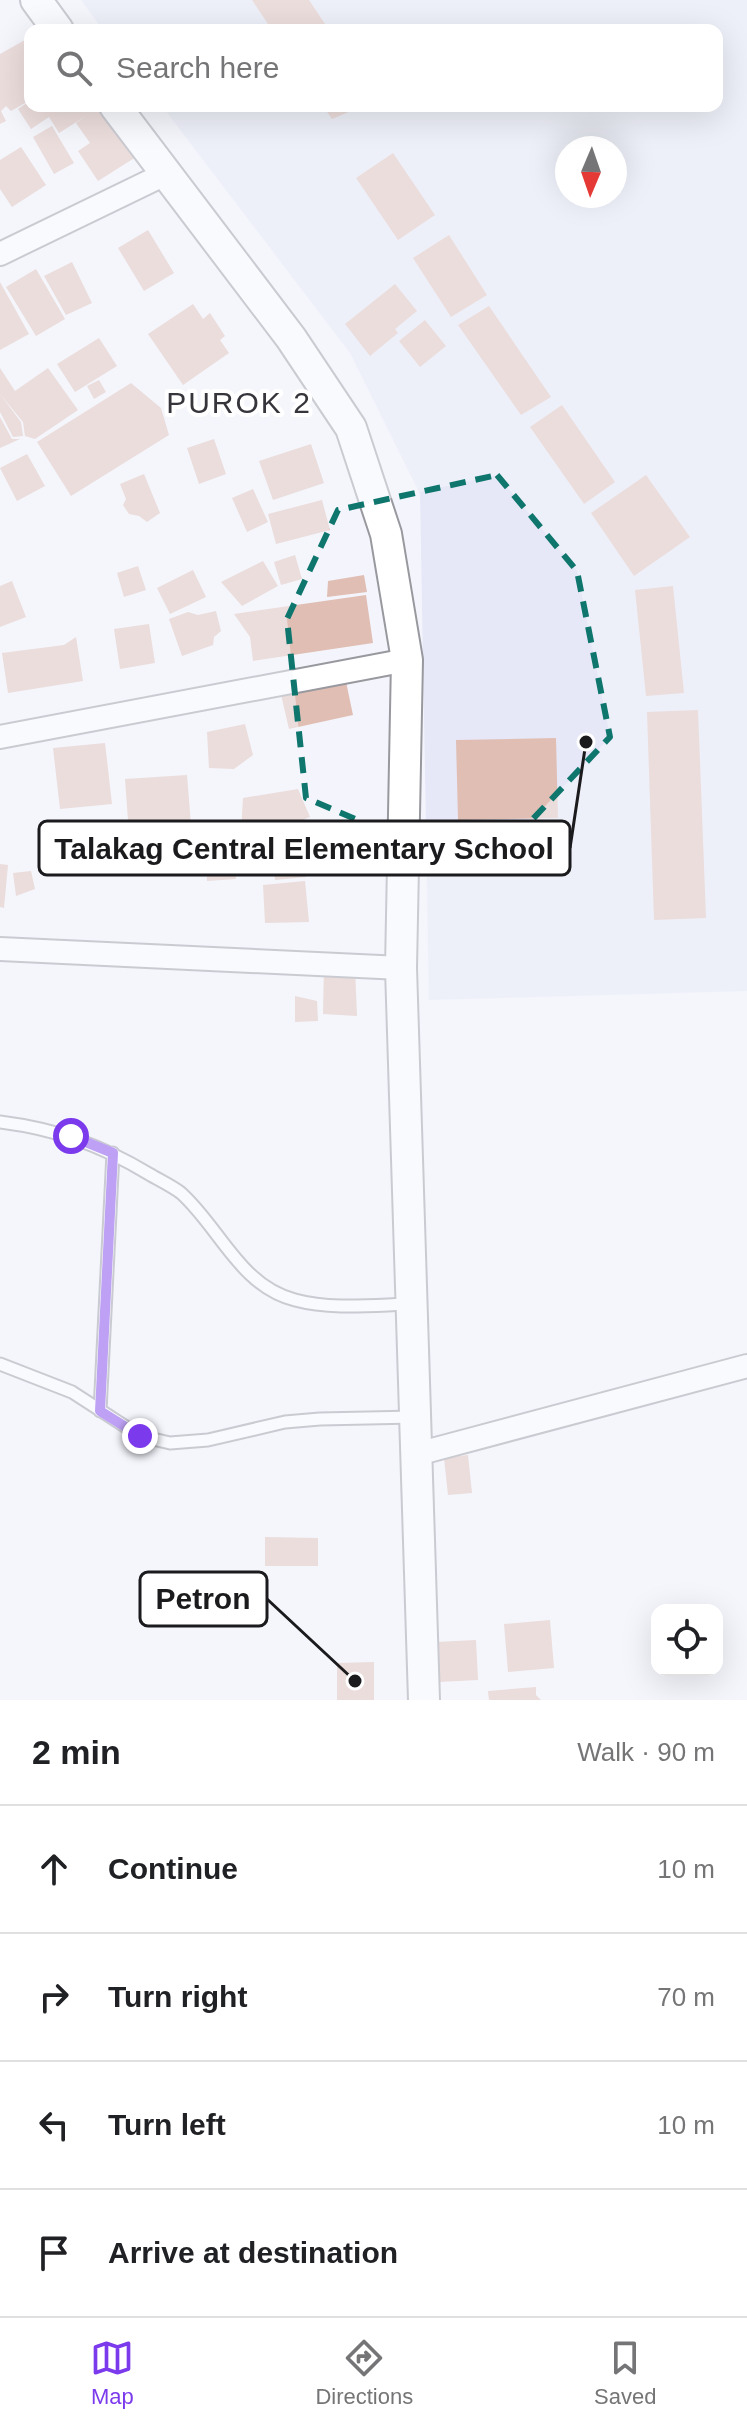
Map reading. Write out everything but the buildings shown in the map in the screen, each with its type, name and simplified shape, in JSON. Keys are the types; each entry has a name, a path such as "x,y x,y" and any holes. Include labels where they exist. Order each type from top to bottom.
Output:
{"main road":[{"path":"36,0 54,24"},
{"path":"119,112 291,338 351,428 386,534 407,660 401,968 424,1700"}],"street":[{"path":"0,254 165,174"},
{"path":"0,737 407,660"},
{"path":"0,949 401,968"},
{"path":"417,1454 747,1366"}],"lane":[{"path":"0,1122 71,1136 113,1153 180,1193 237,1263 268,1289 294,1300 327,1305 412,1304"},
{"path":"100,1411 113,1153"},
{"path":"0,1364 72,1392 140,1436 170,1443 208,1440 285,1422 416,1417"}],"highlighted area":[{"path":"497,475 577,571 610,737 515,838 409,842 306,798 287,619 338,510"}],"shaded area":[{"path":"81,0 747,0 747,991 429,1000 420,494 350,353 167,112 723,112 723,24 99,24"}],"place":[{"name":"Talakag Central Elementary School","path":"586,742"},
{"name":"Petron","path":"355,1681"}],"district":[{"name":"PUROK 2","path":"239,402"}],"route":[{"path":"71,1136 113,1153 100,1411 140,1436"}]}
